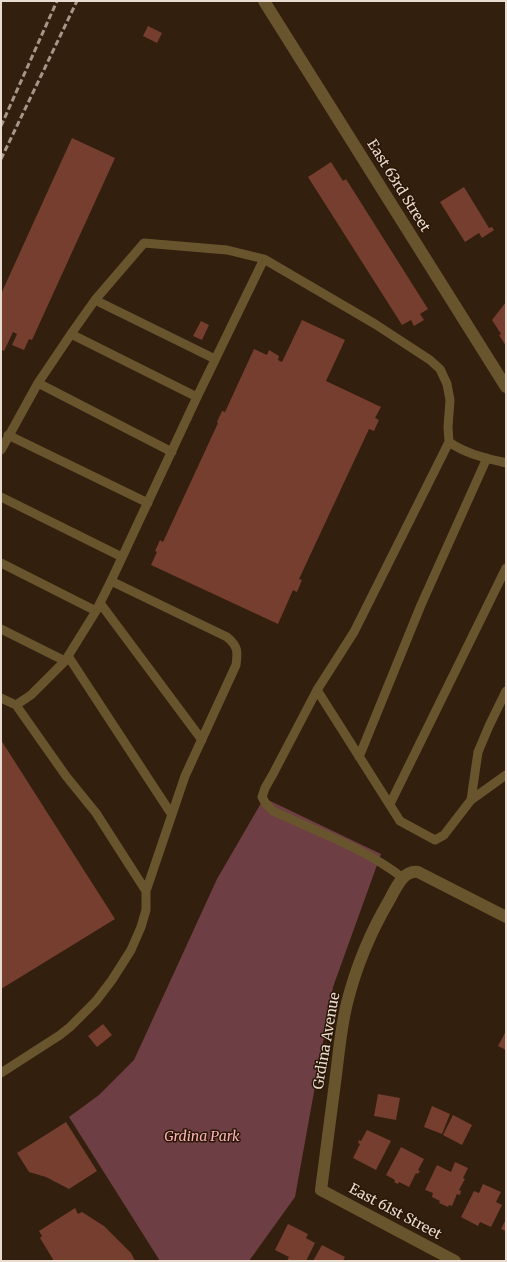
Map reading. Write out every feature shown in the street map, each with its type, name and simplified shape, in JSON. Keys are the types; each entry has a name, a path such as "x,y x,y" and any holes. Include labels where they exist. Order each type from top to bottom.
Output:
{"street":[{"name":"East 63rd Street","path":"264,1 506,387"},
{"path":"403,878 407,874 418,872 506,916"},
{"name":"Grdina Avenue","path":"321,1190 347,1003 353,982 369,941 388,902 403,878"},
{"name":"East 61st Street","path":"321,1190 455,1261"}],"lane":[{"path":"1,450 8,434 38,383 71,334 95,300 144,243 227,250 264,259 375,324 440,368 447,384 450,400 448,427 449,442 354,632 317,690 265,788 262,797 273,811 388,866 403,878"},
{"path":"16,705 31,695 66,659 98,607 264,259"},
{"path":"95,300 216,359"},
{"path":"71,334 197,397"},
{"path":"38,383 172,452"},
{"path":"8,434 148,503"},
{"path":"449,442 462,450 506,463"},
{"path":"359,757 421,605 487,458"},
{"path":"1,497 122,557"},
{"path":"1,563 98,607 202,740"},
{"path":"390,804 506,568"},
{"path":"1,1073 60,1035 79,1019 100,996 126,959 136,940 146,910 146,891 185,776 236,665 238,654 234,643 227,637 111,581"},
{"path":"1,629 66,659 172,815"},
{"path":"317,690 400,821 435,840 444,835 471,800 506,775"},
{"path":"471,800 478,752 506,691"},
{"path":"1,698 16,705 66,776 96,813 146,891"}],"green space":[{"name":"Grdina Park","path":"264,798 381,854 333,987 295,1197 249,1261 160,1261 69,1117 99,1095 134,1060 217,879"}],"building":[{"path":"148,26 162,33 157,43 143,36"},
{"path":"72,138 115,158 32,340 29,339 24,350 12,345 17,334 13,332 4,351 1,350 1,294"},
{"path":"331,162 343,181 346,179 428,309 420,314 424,320 414,326 411,320 402,325 308,177"},
{"path":"464,187 489,228 492,227 494,230 482,238 479,233 465,242 440,202"},
{"path":"506,302 506,346 499,335 501,334 492,320"},
{"path":"302,320 345,340 326,381 381,407 375,418 379,420 374,431 369,429 299,579 302,580 297,592 293,590 278,624 151,565 157,552 155,551 160,540 163,542 218,423 217,422 222,411 225,412 254,349 267,355 269,350 279,356 278,360 282,362"},
{"path":"201,321 209,325 202,340 193,336"},
{"path":"1,740 115,919 1,989"},
{"path":"103,1024 112,1035 97,1047 88,1036"},
{"path":"506,1031 506,1050 498,1046"},
{"path":"378,1094 400,1098 396,1120 374,1116"},
{"path":"432,1106 450,1114 442,1134 424,1127"},
{"path":"453,1115 472,1125 462,1145 443,1135"},
{"path":"66,1122 97,1171 69,1189 46,1177 29,1172 17,1153"},
{"path":"367,1130 391,1141 376,1170 353,1158 360,1144 358,1143 359,1140 361,1141"},
{"path":"401,1147 424,1159 418,1170 420,1171 418,1174 416,1173 409,1187 399,1182 398,1184 394,1182 395,1180 386,1175"},
{"path":"455,1162 468,1168 463,1178 465,1179 459,1190 461,1191 460,1195 457,1194 452,1206 449,1205 448,1207 439,1203 440,1201 432,1197 433,1193 425,1190 437,1165 451,1172"},
{"path":"483,1184 501,1192 496,1202 502,1205 491,1227 480,1222 478,1226 461,1217 474,1191 479,1193"},
{"path":"75,1208 78,1214 82,1212 104,1226 131,1253 135,1261 54,1261 40,1238 42,1236 39,1231"},
{"path":"506,1219 506,1231 501,1229"},
{"path":"288,1224 308,1234 306,1238 315,1243 306,1261 287,1261 289,1257 275,1250"},
{"path":"322,1245 345,1257 343,1261 313,1261"}],"railway":[{"path":"1,126 57,1"},
{"path":"1,159 77,1"}]}
